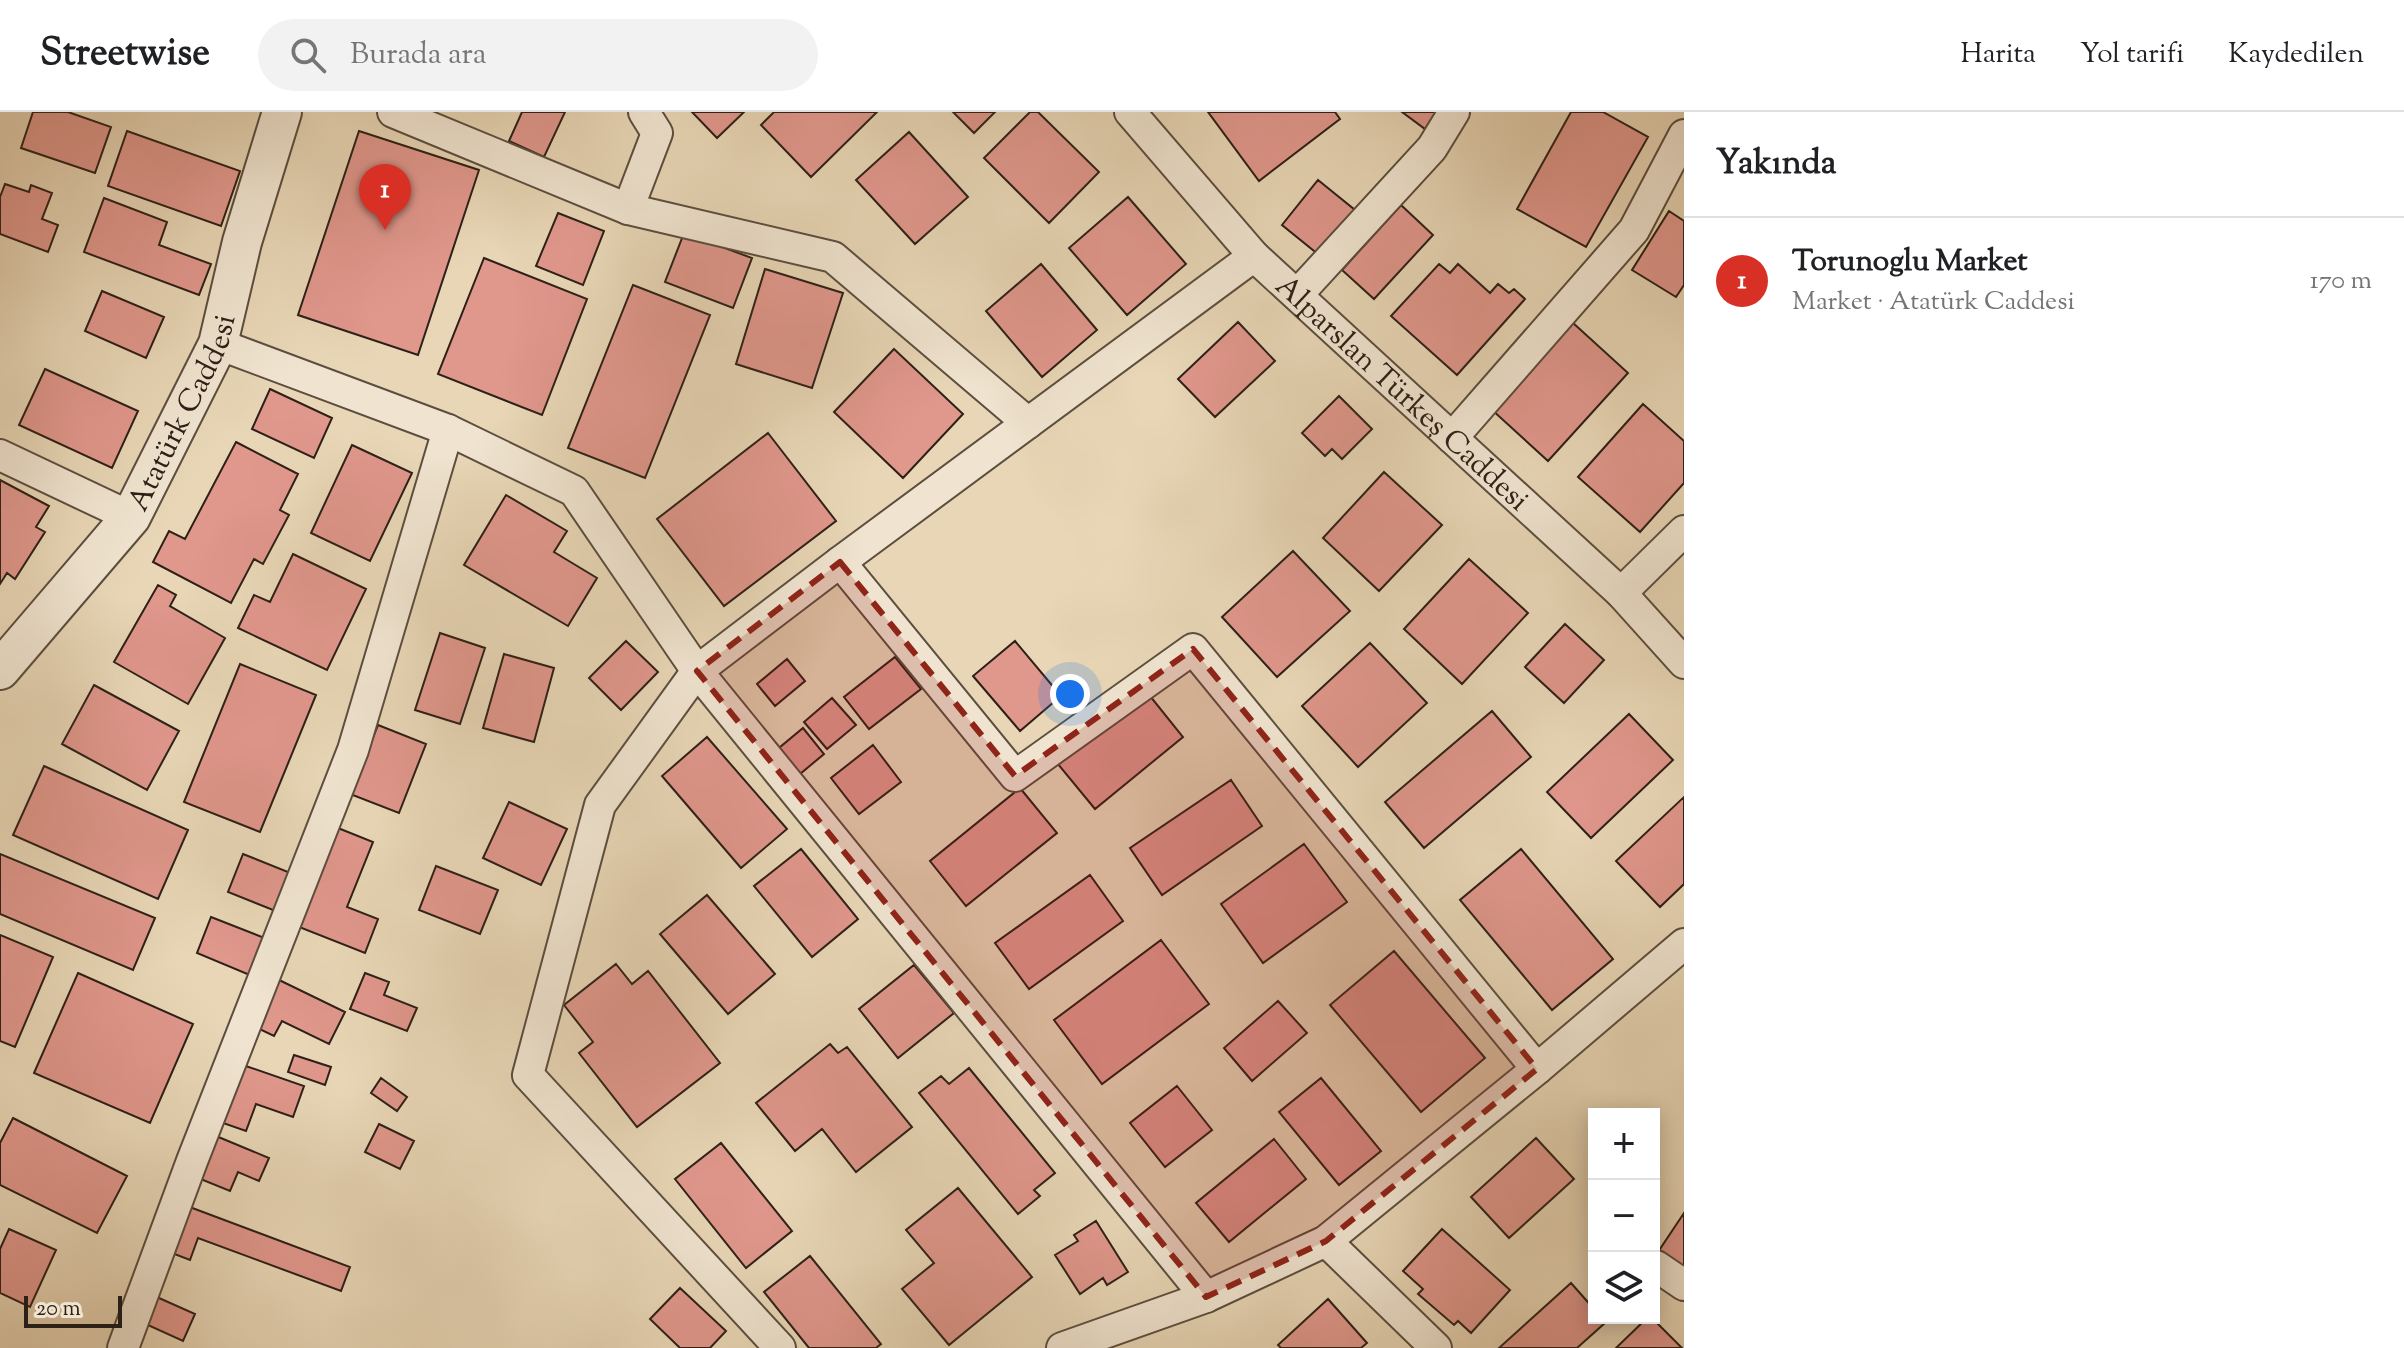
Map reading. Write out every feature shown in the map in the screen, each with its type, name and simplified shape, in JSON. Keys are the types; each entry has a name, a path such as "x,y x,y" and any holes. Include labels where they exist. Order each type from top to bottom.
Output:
{"street":[{"name":"Atatürk Caddesi","path":"0,670 131,517 218,344 242,242 282,112"},
{"path":"393,112 628,209 833,257 1028,423"},
{"path":"628,209 657,133 644,112"},
{"name":"Alparslan Türkeş Caddesi","path":"1130,112 1254,256 1621,593 1684,663"},
{"path":"1297,295 1432,148 1454,112"},
{"path":"1452,438 1634,230 1684,135"},
{"path":"780,1348 528,1075 600,805 697,671 1254,256"},
{"path":"218,344 448,430 574,491 697,671 1206,1297"},
{"path":"123,1348 198,1146 353,750 448,430"},
{"path":"0,455 131,517"},
{"path":"1621,593 1684,531"},
{"path":"840,562 1015,776 1193,649 1537,1069"},
{"path":"1062,1348 1206,1297 1326,1241 1684,944"},
{"path":"1326,1241 1436,1348"},
{"path":"1660,1269 1684,1285"}],"highlighted area":[{"path":"840,562 1015,776 1193,649 1537,1069 1326,1241 1206,1297 697,671"}],"building":[{"path":"33,112 68,112 111,127 95,173 21,148"},
{"path":"522,112 565,112 544,157 509,141"},
{"path":"692,112 744,112 717,138"},
{"path":"774,112 877,112 811,177 761,125"},
{"path":"953,112 995,112 974,133"},
{"path":"1030,112 1038,112 1099,172 1049,223 984,158"},
{"path":"1208,112 1335,112 1340,119 1259,181"},
{"path":"1402,112 1437,112 1425,129"},
{"path":"1571,112 1603,112 1648,137 1586,247 1517,209"},
{"path":"127,131 240,171 221,226 108,186"},
{"path":"359,131 479,170 418,355 298,315"},
{"path":"909,132 968,197 915,244 856,180"},
{"path":"1318,180 1355,210 1319,255 1282,225"},
{"path":"5,184 29,192 31,185 52,193 42,219 58,225 48,252 0,234 0,197"},
{"path":"1128,197 1186,264 1127,315 1069,248"},
{"path":"104,198 167,222 159,245 211,264 199,295 84,252"},
{"path":"1401,205 1433,235 1374,299 1342,270"},
{"path":"1669,211 1684,221 1684,285 1676,297 1632,270"},
{"path":"558,213 604,231 583,285 536,266"},
{"path":"684,233 752,258 733,308 665,282"},
{"path":"484,258 587,299 542,415 438,374"},
{"path":"1041,264 1097,330 1042,377 986,311"},
{"path":"1439,264 1450,273 1458,264 1490,293 1498,284 1509,293 1514,289 1525,299 1457,375 1391,316"},
{"path":"765,269 843,293 812,388 736,364"},
{"path":"633,285 710,315 645,478 568,448"},
{"path":"102,291 164,317 146,358 85,331"},
{"path":"1238,322 1275,361 1215,417 1178,379"},
{"path":"1572,322 1628,373 1548,461 1491,409"},
{"path":"894,349 963,414 903,478 834,412"},
{"path":"45,369 138,411 112,468 19,425"},
{"path":"270,389 332,418 314,458 252,429"},
{"path":"1339,396 1372,429 1342,459 1332,449 1325,456 1302,433"},
{"path":"1643,404 1684,441 1684,483 1640,532 1578,477"},
{"path":"768,433 836,521 724,606 657,519"},
{"path":"236,442 298,474 280,510 289,515 263,564 254,559 231,603 153,562 169,531 185,539"},
{"path":"352,445 412,473 370,561 311,533"},
{"path":"1384,472 1442,525 1379,591 1323,538"},
{"path":"0,480 49,506 36,527 45,532 15,579 7,573 0,584"},
{"path":"506,495 567,531 554,552 597,578 568,626 464,565"},
{"path":"1293,551 1350,611 1277,677 1222,617"},
{"path":"293,554 366,589 327,670 238,628 254,595 270,602"},
{"path":"1469,559 1528,613 1462,684 1404,629"},
{"path":"158,585 176,595 170,606 225,638 188,704 114,662"},
{"path":"1565,624 1604,660 1564,703 1525,667"},
{"path":"440,633 485,648 460,724 415,710"},
{"path":"626,641 658,672 621,710 589,678"},
{"path":"1015,641 1061,696 1020,731 973,676"},
{"path":"1370,643 1427,703 1358,767 1302,706"},
{"path":"504,654 554,668 534,742 483,728"},
{"path":"895,657 921,689 869,729 844,697"},
{"path":"787,659 805,681 775,706 757,684"},
{"path":"240,664 316,695 260,832 184,802"},
{"path":"94,685 179,731 147,790 62,744"},
{"path":"1146,691 1183,737 1095,809 1057,763"},
{"path":"832,698 856,725 827,749 804,722"},
{"path":"1492,711 1531,757 1424,848 1385,802"},
{"path":"1629,714 1673,760 1591,838 1547,792"},
{"path":"378,725 426,744 399,813 350,794"},
{"path":"803,728 824,754 800,774 779,748"},
{"path":"707,737 787,829 741,868 662,776"},
{"path":"873,745 901,782 859,814 831,778"},
{"path":"44,766 188,830 158,899 13,835"},
{"path":"1231,780 1262,826 1162,895 1130,848"},
{"path":"1020,788 1057,833 966,906 930,861"},
{"path":"1684,797 1684,884 1660,907 1616,861"},
{"path":"509,802 567,829 541,885 483,858"},
{"path":"333,826 373,842 347,907 378,919 365,953 294,925"},
{"path":"1304,844 1347,902 1263,963 1221,904"},
{"path":"801,849 858,919 812,957 754,886"},
{"path":"1521,849 1613,959 1552,1010 1460,900"},
{"path":"0,854 155,918 133,970 0,914"},
{"path":"243,854 293,874 278,912 228,892"},
{"path":"436,866 498,890 480,934 419,910"},
{"path":"1090,875 1123,921 1029,989 995,943"},
{"path":"707,895 775,974 728,1014 660,934"},
{"path":"211,917 267,939 252,976 197,953"},
{"path":"0,935 53,957 15,1047 0,1041"},
{"path":"1161,940 1209,1004 1102,1084 1054,1020"},
{"path":"1394,951 1485,1058 1421,1112 1330,1005"},
{"path":"616,964 632,984 648,971 720,1063 637,1127 579,1053 593,1042 564,1005"},
{"path":"914,965 954,1013 898,1058 859,1009"},
{"path":"78,973 193,1024 150,1123 34,1073"},
{"path":"365,973 389,982 384,995 417,1008 407,1031 350,1009"},
{"path":"275,978 345,1012 329,1044 282,1021 274,1036 251,1025"},
{"path":"1278,1001 1307,1033 1252,1081 1224,1048"},
{"path":"830,1044 838,1053 847,1047 912,1127 856,1172 822,1129 795,1151 756,1103"},
{"path":"294,1055 331,1067 325,1085 288,1072"},
{"path":"240,1064 304,1086 293,1117 256,1104 246,1131 220,1122"},
{"path":"969,1068 1055,1173 1034,1190 1040,1196 1018,1214 919,1093 941,1076 949,1084"},
{"path":"381,1078 407,1097 397,1111 371,1093"},
{"path":"1321,1078 1381,1151 1339,1185 1279,1112"},
{"path":"1177,1086 1212,1130 1165,1167 1130,1123"},
{"path":"13,1118 127,1176 97,1233 0,1185 0,1143"},
{"path":"379,1124 414,1141 400,1169 365,1152"},
{"path":"216,1136 269,1158 259,1181 238,1172 230,1191 198,1178"},
{"path":"1536,1138 1574,1179 1509,1238 1471,1197"},
{"path":"1274,1139 1306,1179 1229,1242 1196,1203"},
{"path":"721,1143 792,1231 746,1268 675,1179"},
{"path":"958,1188 1032,1277 949,1345 902,1289 934,1263 906,1230"},
{"path":"187,1206 350,1267 341,1291 198,1238 190,1260 169,1252"},
{"path":"1684,1213 1684,1272 1660,1257 1660,1249"},
{"path":"1096,1221 1128,1272 1107,1285 1103,1278 1080,1294 1055,1255 1078,1241 1074,1235"},
{"path":"9,1229 56,1250 30,1307 0,1293 0,1249"},
{"path":"1442,1229 1510,1290 1471,1333 1458,1321 1454,1325 1418,1294 1423,1289 1403,1271"},
{"path":"810,1256 881,1344 876,1348 809,1348 764,1292"},
{"path":"1571,1283 1588,1302 1588,1324 1604,1324 1577,1348 1499,1348"},
{"path":"680,1288 726,1331 710,1348 680,1348 650,1319"},
{"path":"150,1294 195,1314 183,1341 139,1321"},
{"path":"1328,1299 1367,1343 1361,1348 1281,1348 1278,1345"},
{"path":"1641,1324 1658,1324 1682,1348 1616,1348"}],"place":[{"name":"Torunoglu Market","path":"385,230"}]}
